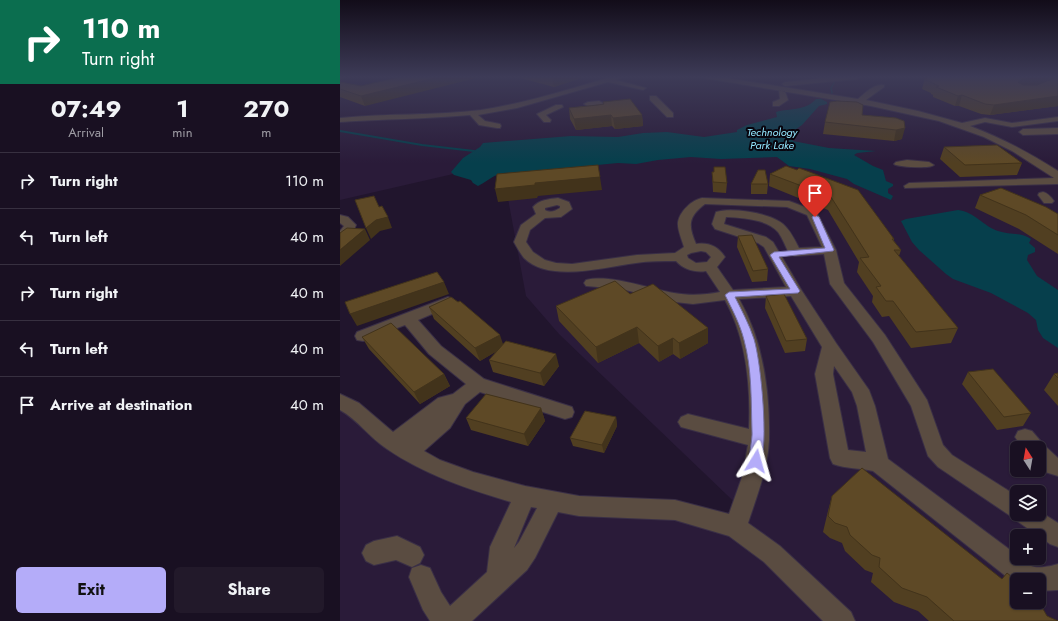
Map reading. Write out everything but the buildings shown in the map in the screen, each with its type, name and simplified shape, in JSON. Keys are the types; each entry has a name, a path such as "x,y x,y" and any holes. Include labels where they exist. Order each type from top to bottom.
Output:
{"street":[{"path":"340,120 374,117 438,116 472,113 521,105"},
{"path":"660,105 670,114"},
{"path":"880,105 914,112 987,135 1028,156 1058,176"},
{"path":"547,120 541,114 559,107"},
{"path":"340,112 368,109"},
{"path":"895,117 914,112"},
{"path":"472,113 482,123 499,122"},
{"path":"962,126 985,120 1012,125 1058,119"},
{"path":"987,135 1058,131"},
{"path":"899,164 907,163 929,165"},
{"path":"909,186 1058,181"},
{"path":"691,248 686,235 684,222 690,210 702,201 708,200 789,204 812,213 830,250 837,284 879,339 920,405 935,450 945,461 1010,503"},
{"path":"796,252 778,226 754,216 727,213 720,214 719,226 762,240 769,245 795,291 830,347 860,390 866,406 879,464"},
{"path":"543,214 525,228 520,242 524,252 539,262 558,268 580,268 637,259 680,257"},
{"path":"340,219 344,219 350,225 349,229 340,237"},
{"path":"701,247 709,248 716,252 718,257 716,262 709,266 693,267 686,265 681,261 680,257 681,253 691,248 701,247"},
{"path":"774,255 830,250"},
{"path":"709,266 729,295 740,316 749,340 755,372 759,440 750,484 735,527"},
{"path":"591,283 621,285 675,298 693,300 729,295 795,291"},
{"path":"363,336 451,301"},
{"path":"408,318 435,350 478,384 565,412"},
{"path":"830,347 824,374 840,458 859,459 879,464 1029,579 1057,578 1058,576"},
{"path":"400,448 445,420 455,410 458,400 478,384"},
{"path":"340,401 352,408 400,448 433,466 466,479 525,496 579,506 675,510 735,527 772,554 842,621"},
{"path":"688,422 759,440"},
{"path":"1046,460 1052,466 1058,467"},
{"path":"498,578 502,547 525,496"},
{"path":"453,621 518,561 527,550 552,501"},
{"path":"1036,521 1058,536"},
{"path":"374,553 397,548 416,566 432,601 445,621"}],"shaded area":[{"path":"340,105 1058,105 1058,621 340,621 340,398 430,467 598,502 750,517 559,334 526,296 504,177 499,177 475,169 340,200"}],"water":[{"name":"Technology Park Lake","path":"823,105 819,106 802,125 792,132 791,137 793,141 829,148 876,151 857,153 854,155 883,170 886,181 893,184 893,186 888,189 888,193 893,196 891,200 854,184 847,179 810,169 789,166 777,157 721,159 691,157 636,164 618,163 503,173 478,186 471,180 454,175 451,172 463,158 480,147 483,143 571,136 618,137 643,133 667,132 704,137 737,132 737,130 747,125 777,117 776,112 808,106"},
{"path":"958,210 969,213 998,231 1020,234 1031,239 1029,243 1035,248 1035,252 1028,255 1027,260 1037,276 1058,290 1058,348 1043,338 1038,330 1036,320 1028,313 991,293 953,279 946,274 912,242 901,221"}],"waterway":[{"path":"340,131 422,145 474,151"}],"route":[{"path":"756,461 759,440 757,430 758,405 755,372 749,340 740,316 729,295 795,291 774,255 830,250 815,217"}]}
